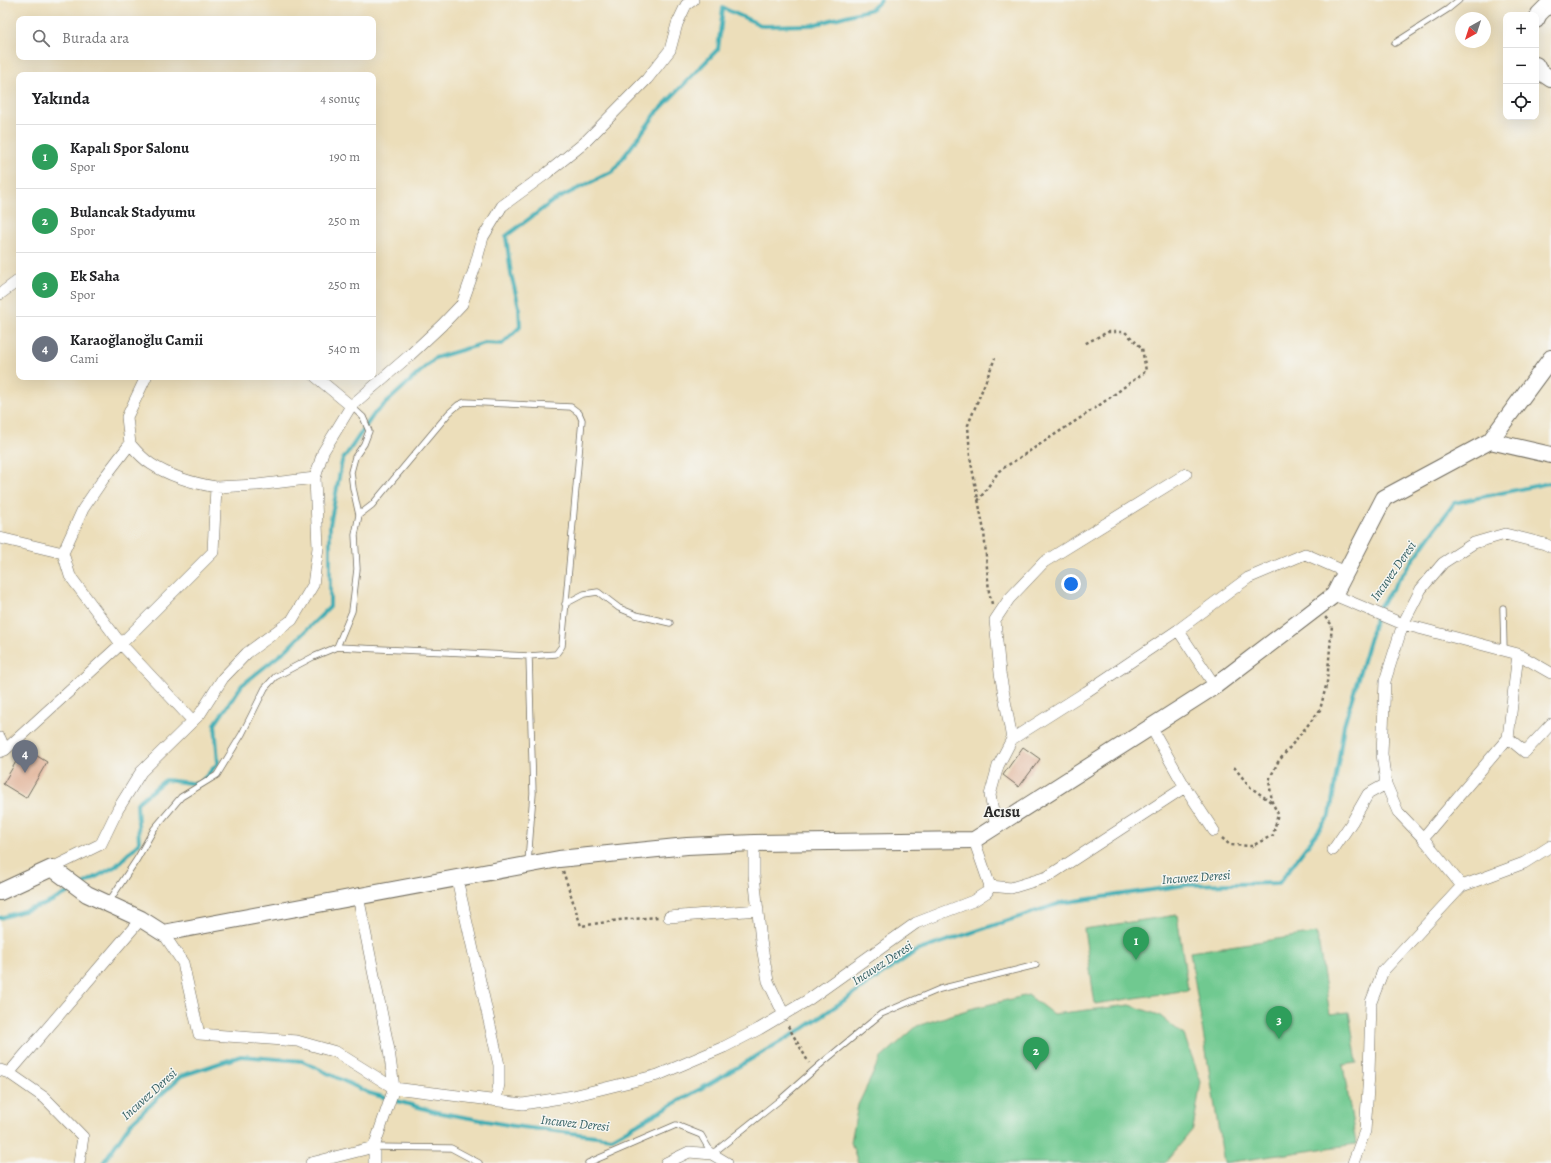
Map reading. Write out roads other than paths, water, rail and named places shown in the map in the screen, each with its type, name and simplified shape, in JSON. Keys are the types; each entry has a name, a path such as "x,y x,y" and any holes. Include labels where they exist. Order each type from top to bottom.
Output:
{"street":[{"path":"0,892 101,844 118,809 141,772 200,714 223,678 247,653 292,620 313,585 318,548 315,478 322,452 351,406 442,325 462,304 474,270 483,237 502,206 583,144 647,79 670,50 677,24 686,6 693,0"},
{"path":"1539,14 1551,2"},
{"path":"1539,71 1551,79"},
{"path":"0,294 16,282"},
{"path":"163,933 559,859 687,846 754,843 974,840 1215,686 1334,595 1384,498 1490,441 1551,358"},
{"path":"145,380 127,417 130,444 150,463 174,477 194,483 216,487 257,485 315,478"},
{"path":"320,380 351,406"},
{"path":"1490,441 1551,455"},
{"path":"130,444 83,509 63,553 70,576 121,644 193,720"},
{"path":"1012,739 1000,673 995,620 1009,599 1044,562 1186,474"},
{"path":"0,738 3,751 121,644 213,552 216,487"},
{"path":"1462,886 1423,838 1398,812 1386,784 1382,754 1385,681 1403,624 1421,589 1443,563 1474,543 1505,534 1551,547"},
{"path":"0,538 63,553"},
{"path":"996,826 990,795 998,766 1012,739 1086,692 1178,630 1248,578 1305,554 1346,572"},
{"path":"1334,595 1403,624 1518,654 1551,673"},
{"path":"1178,630 1215,686"},
{"path":"1423,838 1508,738 1518,654"},
{"path":"1508,738 1525,752 1551,724"},
{"path":"1151,726 1185,787 1214,831"},
{"path":"1334,850 1368,794 1386,784"},
{"path":"990,886 1011,888 1047,877 1185,787"},
{"path":"52,868 87,894 141,919 163,933 183,963 199,1034 297,1041 336,1052 394,1088 523,1104 573,1096 658,1075 785,1019 808,1000 916,923 973,900 987,892 990,886 974,840"},
{"path":"754,843 754,875 761,941 768,981 785,1019"},
{"path":"1353,1163 1365,1131 1369,1074 1371,1002 1383,971 1462,886 1524,863 1551,846"},
{"path":"457,879 499,1065 499,1084 496,1100"},
{"path":"358,896 389,1050 394,1088 374,1147 374,1163"},
{"path":"669,917 758,910"},
{"path":"79,1163 83,1137 45,1098 4,1071 141,919"},
{"path":"311,1163 374,1147"},
{"path":"666,1163 689,1152 712,1154 727,1163"}],"lane":[{"path":"1395,44 1459,0"},
{"path":"108,904 154,829 181,797 217,775 242,734 265,688 275,677 313,657 337,647 529,656 556,654 562,646 582,420 579,413 571,407 465,402 458,405 449,413 372,505 359,515"},
{"path":"337,647 352,610 357,569 355,535 359,515 351,472 355,457 364,444 369,431 363,417 351,406"},
{"path":"565,604 584,594 598,592 619,608 636,615 670,623"},
{"path":"1502,608 1504,650"},
{"path":"528,865 534,793 529,656"},
{"path":"588,1163 676,1125 701,1135 712,1154 781,1099 881,1014 940,989 1036,965"},
{"path":"374,1147 451,1148 479,1163"}],"waterway":[{"path":"81,885 116,866 139,843 137,803 165,780 199,784 218,763 215,724 242,685 286,650 330,607 330,525 342,461 374,414 435,358 485,343 502,344 520,327 519,307 511,274 506,236 553,201 613,171 658,111 718,49 723,8 763,26 812,25 872,9 881,0"},
{"name":"Incuvez Deresi","path":"103,1163 130,1124 181,1076 241,1056 302,1061 369,1093 436,1112 514,1126 612,1138 702,1088 804,1028 916,951 1061,903 1186,885 1279,883 1330,815 1344,725 1379,607 1454,503 1549,483 1551,484"},
{"path":"0,918 46,904 75,889"}],"place":[{"name":"Karaoğlanoğlu Camii","path":"25,773"},
{"name":"Kapalı Spor Salonu","path":"1136,960"},
{"name":"Ek Saha","path":"1279,1039"},
{"name":"Bulancak Stadyumu","path":"1036,1070"}],"district":[{"name":"Acısu","path":"1002,812"}]}
